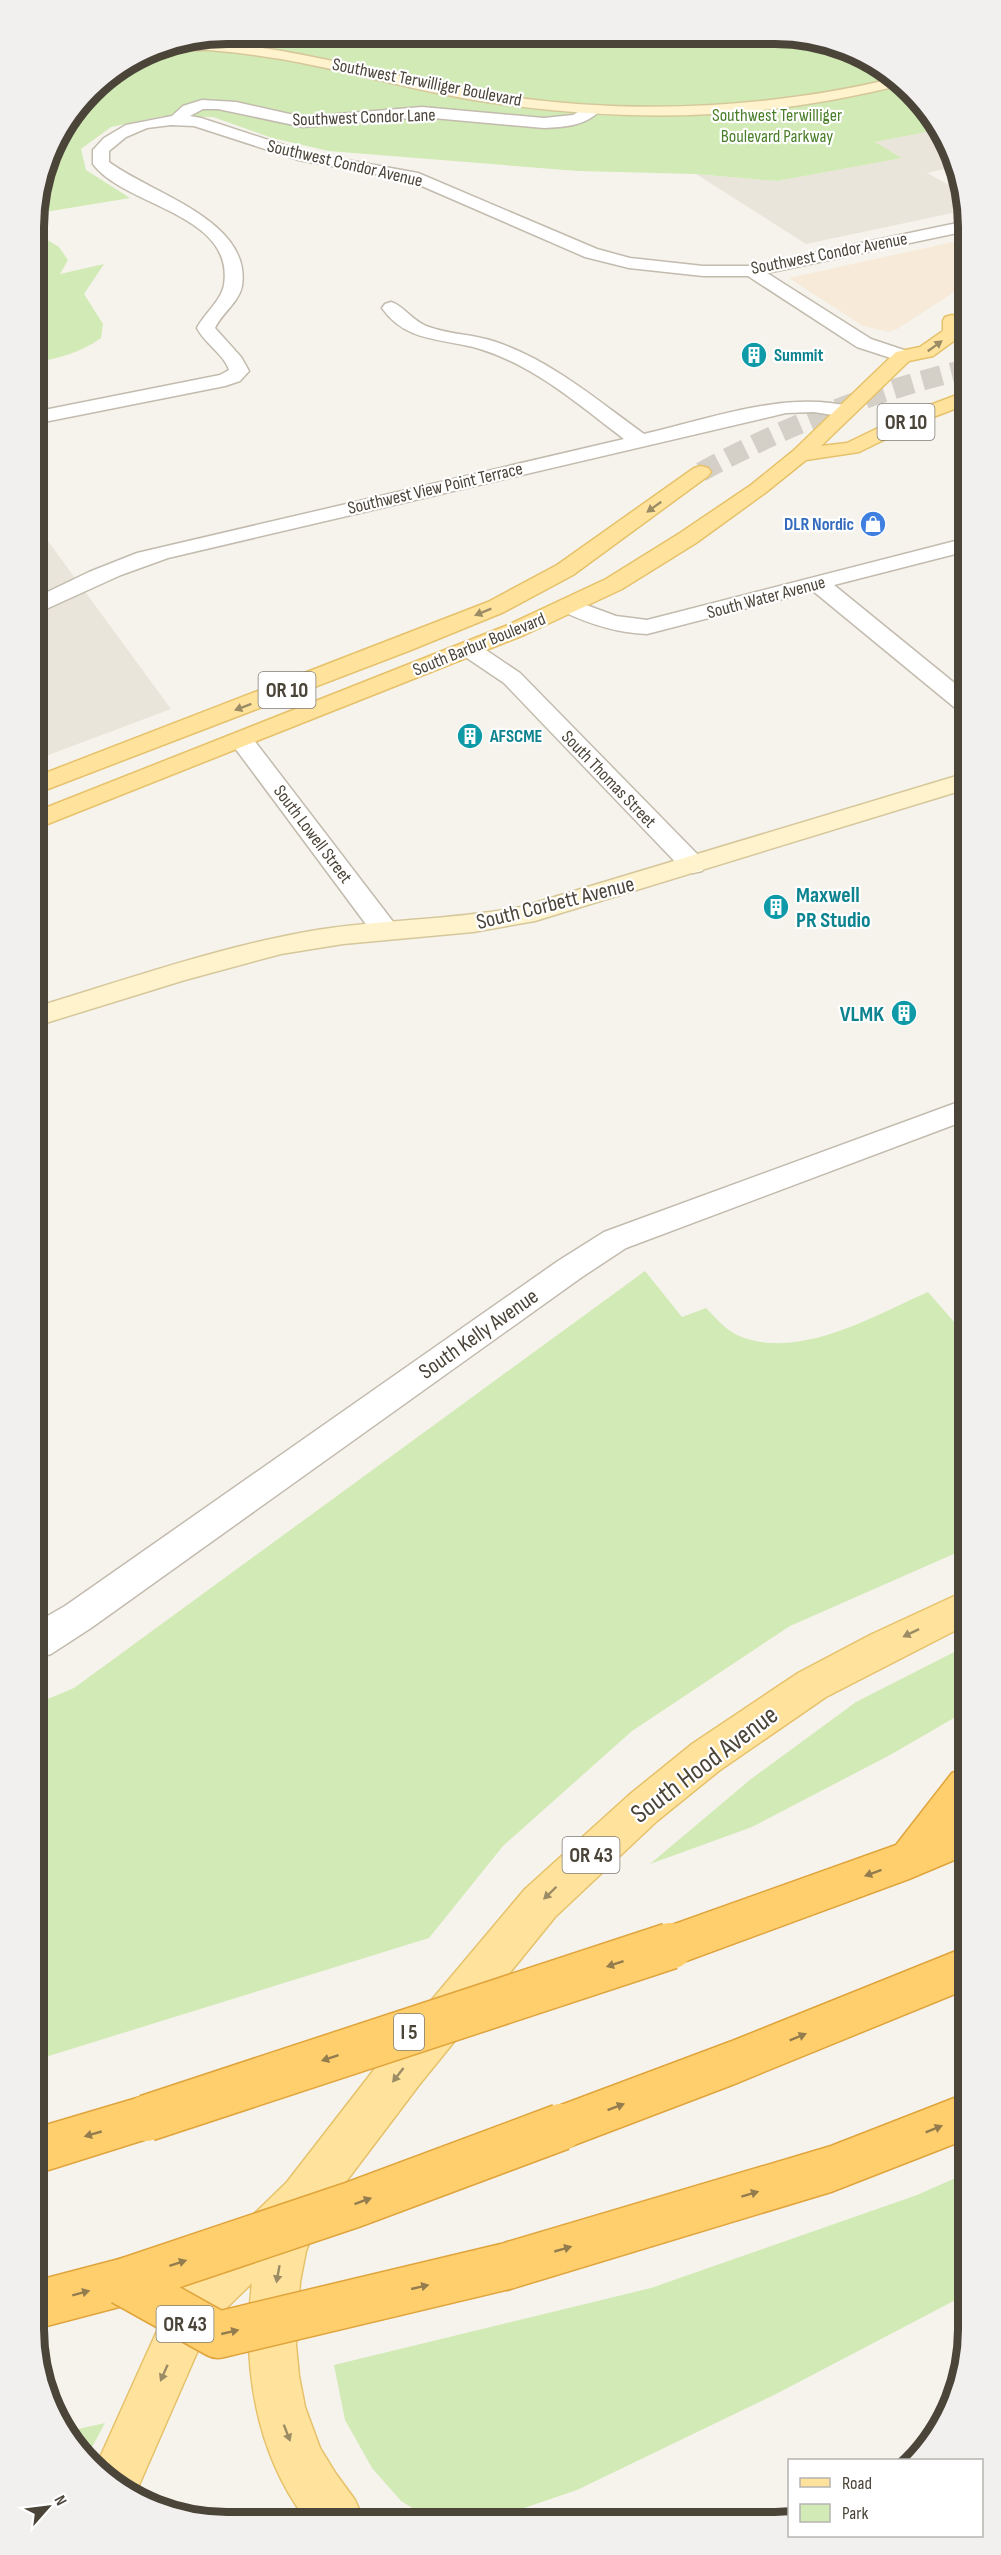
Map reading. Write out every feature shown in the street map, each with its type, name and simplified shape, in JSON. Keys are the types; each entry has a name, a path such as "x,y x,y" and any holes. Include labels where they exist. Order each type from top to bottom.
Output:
{"highway":[{"path":"909,1860 957,1797"},
{"name":"I 5","path":"44,2149 147,2118 670,1946 909,1860 957,1839"},
{"path":"44,2303 123,2282 352,2205 732,2063 957,1972"},
{"path":"123,2282 218,2335 507,2266 831,2169 957,2120"}],"main road":[{"name":"Southwest Terwilliger Boulevard","path":"198,46 279,53 462,93 525,103 593,109 702,110 769,106 835,96 888,84"},
{"path":"918,333 901,344 903,356 926,352 952,333 950,320"},
{"name":"South Barbur Boulevard","path":"44,817 469,649 570,606 614,584 680,543 758,489 800,455 903,356"},
{"name":"OR 10","path":"800,455 852,448 958,401"},
{"name":"OR 10","path":"44,783 496,607 565,570 701,472"},
{"name":"South Corbett Avenue","path":"44,1015 264,948 384,929 470,925 498,921 571,902 958,784"},
{"name":"South Hood Avenue","path":"303,2199 402,2069 472,1983 540,1903 591,1855 706,1757 812,1685 957,1611"},
{"path":"303,2199 282,2252 272,2309 273,2376 283,2422 299,2463 332,2512"},
{"name":"OR 43","path":"118,2475 192,2308 303,2199"}],"street":[{"name":"Southwest Condor Lane","path":"177,120 188,108 215,103 226,104 271,118 302,122 412,112 554,123 580,119 593,109"},
{"name":"Southwest Condor Avenue","path":"44,416 225,380 233,377 239,371 238,364 212,340 206,327 232,288 235,268 225,244 200,222 105,168 99,158 101,150 118,134 138,127 177,120 196,121 305,158 412,176 591,253 669,268 752,271 958,228"},
{"path":"752,271 864,342 903,356"},
{"path":"391,308 405,324 418,330 486,345 529,362 639,440"},
{"name":"Southwest View Point Terrace","path":"44,602 140,559 786,406 814,406 845,411"},
{"name":"South Water Avenue","path":"570,606 597,619 631,627 647,627 958,546"},
{"path":"817,583 958,698"},
{"name":"South Thomas Street","path":"469,649 512,678 693,865"},
{"name":"South Lowell Street","path":"241,740 384,929"},
{"name":"South Kelly Avenue","path":"44,1638 78,1617 570,1269 615,1240 678,1214 958,1112"}],"shaded area":[{"path":"668,44 720,44 710,45"},
{"path":"931,131 948,168 927,173 953,187 957,212 806,244 696,174 777,181 901,158 875,142"},
{"path":"958,241 958,290 889,332 863,326 789,278"},
{"path":"44,536 171,709 44,757"}],"green space":[{"name":"Southwest Terwilliger Boulevard Parkway","path":"202,45 799,45 833,53 856,62 876,74 912,106 931,131 875,142 902,158 777,181 696,174 578,171 329,151 272,138 213,117 163,116 111,127 81,149 86,170 130,198 44,212 57,156 74,125 89,106 106,89 135,68 156,57"},
{"path":"44,238 59,247 68,260 60,274 104,264 84,294 103,324 101,338 85,348 44,361"},
{"path":"645,1271 682,1317 706,1308 733,1333 760,1342 784,1343 809,1340 834,1333 928,1292 955,1323 957,1322 957,1552 790,1626 632,1731 503,1846 429,1938 44,2057 44,1700 74,1688"},
{"path":"957,1650 957,1716 890,1755 752,1827 650,1864 751,1779 856,1702"},
{"path":"957,2177 957,2299 778,2393 577,2490 513,2512 419,2512 401,2501 372,2468 345,2420 334,2365 651,2288 917,2195"},
{"path":"105,2423 90,2450 74,2430"}],"tunnel":[{"path":"701,472 764,440 828,412 894,389 958,371"}],"place":[{"name":"Summit","path":"754,355"},
{"name":"DLR Nordic","path":"873,524"},
{"name":"AFSCME","path":"470,736"},
{"name":"Maxwell PR Studio","path":"776,907"},
{"name":"VLMK","path":"904,1013"}]}
